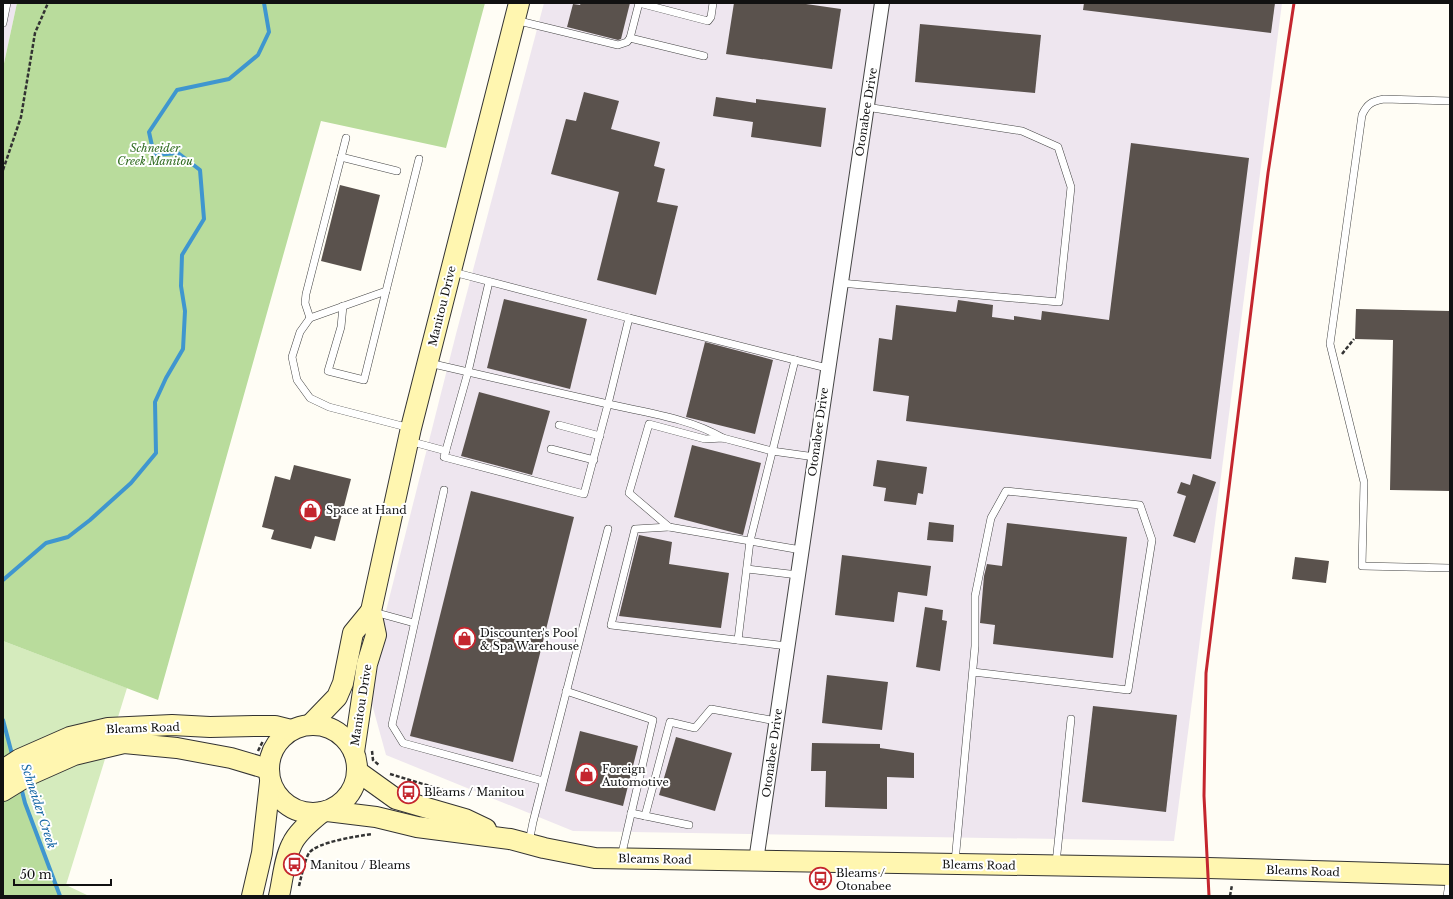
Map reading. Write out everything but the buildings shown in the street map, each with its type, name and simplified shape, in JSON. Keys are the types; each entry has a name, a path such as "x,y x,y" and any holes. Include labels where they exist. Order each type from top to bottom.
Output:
{"main road":[{"name":"Manitou Drive","path":"301,727 336,697 343,683 353,633 370,611 409,435 517,11"},
{"name":"Manitou Drive","path":"361,758 367,664 376,635 370,611"},
{"name":"Bleams Road","path":"3,791 72,746 108,728 172,725 210,727 301,727"},
{"path":"252,896 262,853 271,753 285,734 301,727 326,727 333,730 345,739 361,758 354,784 342,802 325,811 307,825 292,843 287,857 279,896"},
{"name":"Bleams Road","path":"3,770 20,759 72,746 124,743 177,748 231,758 269,775"},
{"name":"Bleams Road","path":"361,758 396,799 465,820 510,839"},
{"path":"269,775 278,796 290,807 306,813 325,811"},
{"name":"Bleams Road","path":"325,811 376,817 416,827 510,839 595,858 1221,868 1450,875"}],"street":[{"name":"Otonabee Drive","path":"756,861 882,3"}],"lane":[{"path":"3,23 7,3"},
{"path":"517,11 618,45 627,42 630,38 639,3 708,21 711,17 714,3"},
{"path":"630,38 704,56"},
{"path":"1450,101 1374,100 1366,106 1362,115 1330,344 1364,482 1362,566 1450,568"},
{"path":"840,283 1058,302 1071,187 1058,147 1022,131 866,107"},
{"path":"310,318 305,302 306,294 346,138"},
{"path":"341,157 397,171"},
{"path":"343,306 341,327 328,371 364,380 419,159"},
{"path":"450,272 828,368"},
{"path":"489,282 468,372 444,457 584,494 594,460 629,318"},
{"path":"386,291 310,318 300,332 292,357 297,380 310,398 329,407 409,435 446,451"},
{"path":"738,640 750,541 795,360"},
{"path":"427,362 685,422 708,429 723,438 772,451 815,457"},
{"path":"669,527 629,493 649,424 706,439 723,438"},
{"path":"558,425 600,436"},
{"path":"551,449 594,460"},
{"path":"444,490 392,725 403,744 543,781"},
{"path":"954,864 973,672 975,646 975,596 990,518 1006,491 1140,505 1152,540 1128,690 973,672"},
{"path":"787,646 611,625 635,528 669,527 801,550"},
{"path":"529,844 543,781 608,529"},
{"path":"747,569 798,575"},
{"path":"370,611 414,623"},
{"path":"566,691 652,720 621,858"},
{"path":"645,816 670,722 695,728 711,710 776,721"},
{"path":"1056,866 1071,719"},
{"path":"631,813 688,825"},
{"path":"1447,896 1450,875"}],"path":[{"path":"3,170 21,118 35,33 48,3"},
{"path":"1334,362 1354,339"},
{"path":"361,758 373,760 381,768"},
{"path":"385,772 443,790"},
{"path":"298,889 309,853 315,848 328,843 374,833"}],"shaded area":[{"path":"3,3 17,3 3,68"},
{"path":"544,3 1282,3 1174,841 573,831 386,755 367,686 456,334"}],"green space":[{"name":"Schneider Creek Manitou","path":"17,3 485,3 446,148 321,121 158,700 3,641 3,68"},
{"path":"3,641 127,688 66,885 89,896 60,896 25,803 3,720"},
{"path":"3,720 25,803 60,896 3,896"}],"waterway":[{"name":"Schneider Creek","path":"3,580 46,543 68,537 90,520 131,483 156,453 155,402 166,378 183,349 185,311 181,286 182,255 204,219 200,170 178,153 154,155 149,132 177,90 229,79 258,55 269,32 264,3"},
{"name":"Schneider Creek","path":"3,720 13,758"},
{"name":"Schneider Creek","path":"21,787 25,803 60,896"}],"railway":[{"path":"1209,896 1204,796 1206,673 1268,173 1294,3"}],"place":[{"name":"Space at Hand","path":"310,510"},
{"name":"Discounter's Pool & Spa Warehouse","path":"465,639"},
{"name":"Foreign Automotive","path":"586,775"},
{"name":"Bleams / Manitou","path":"409,792"},
{"name":"Manitou / Bleams","path":"295,865"},
{"name":"Bleams / Otonabee","path":"821,879"}]}
